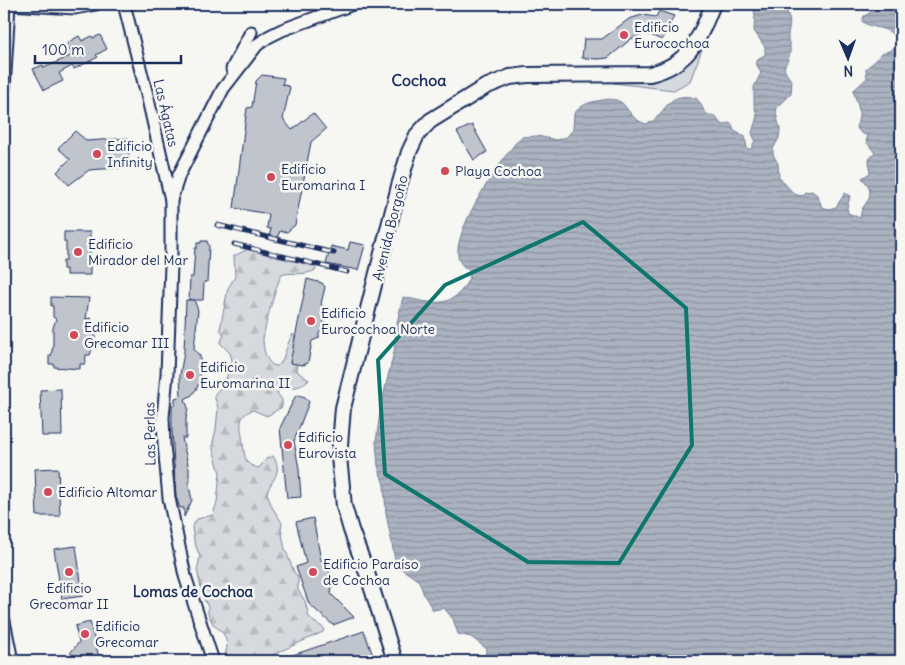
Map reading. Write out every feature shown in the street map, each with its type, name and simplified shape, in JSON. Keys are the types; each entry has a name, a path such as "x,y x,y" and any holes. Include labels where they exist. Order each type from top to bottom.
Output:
{"main road":[{"name":"Avenida Borgoño","path":"395,661 347,518 340,474 339,440 343,408 399,186 412,143 430,121 501,79 527,74 650,74 662,71 689,52 700,35 713,4"}],"street":[{"path":"4,90 9,4 75,8 96,4"},
{"name":"Las Ágatas","path":"124,4 148,99 170,200"},
{"path":"224,90 257,45 268,37 353,4"},
{"path":"170,200 179,175 224,90 232,69 251,32"},
{"name":"Las Perlas","path":"170,200 171,266 167,374 163,417 166,471 179,552 212,661"},
{"path":"4,621 12,661"}],"highlighted area":[{"path":"583,222 686,308 692,445 619,563 528,562 385,474 378,360 445,285"}],"green space":[{"path":"703,47 690,81 674,90 613,83 653,81 674,75 693,59"},
{"path":"252,247 316,267 316,270 311,272 282,275 277,285 263,340 267,359 276,366 281,362 293,334 295,338 297,370 309,380 299,386 279,390 277,393 282,400 282,407 267,416 253,410 247,412 242,420 241,429 244,454 248,463 259,468 267,458 273,456 276,462 276,476 267,493 272,507 282,523 281,529 285,549 294,572 298,577 298,590 305,601 309,617 324,628 323,632 274,654 266,661 224,661 227,647 226,640 223,633 213,624 208,614 208,607 203,597 197,570 200,557 194,541 192,527 197,519 213,515 217,502 220,473 213,449 218,408 214,395 225,382 232,360 230,353 220,343 224,335 220,329 228,288 235,277 234,256"}],"shaded area":[{"path":"753,4 794,4 787,12 790,21 788,40 790,50 785,65 785,71 792,81 791,94 777,108 776,113 780,129 773,154 778,164 779,177 794,194 801,196 805,192 812,191 817,195 822,207 829,209 836,207 845,193 850,196 847,208 848,213 860,218 862,209 869,199 870,192 868,185 862,178 870,173 869,159 875,153 866,141 868,136 861,133 856,127 859,113 853,91 867,78 866,69 876,61 880,54 892,50 897,43 895,37 887,30 871,26 862,21 864,16 870,13 872,4 901,4 901,661 483,661 487,649 471,637 458,634 453,619 444,608 433,610 424,595 419,581 396,565 386,513 384,485 378,466 376,442 381,405 394,352 397,323 403,297 442,302 458,295 470,276 469,271 462,265 458,256 463,228 492,176 521,137 537,136 556,140 567,137 573,129 574,114 586,104 608,99 616,100 621,102 638,120 646,124 653,121 671,101 685,97 696,98 705,113 715,116 724,125 732,124 734,131 745,136 747,149 751,149 755,140 752,133 757,116 754,104 754,87 761,73 756,63 759,58 765,55 765,47 754,31 755,15"}],"building":[{"name":"Edificio Eurocochoa","path":"659,11 674,16 662,40 642,34 631,39 608,58 582,58 584,39 602,39 629,19 642,15 656,17"},
{"path":"100,35 107,49 96,55 98,57 74,69 72,66 59,73 63,81 44,90 33,69 43,65 44,68 72,55 67,43 79,36 82,41 92,36 93,38"},
{"name":"Edificio Euromarina I","path":"262,75 284,78 282,84 290,87 283,119 292,130 313,113 326,129 311,142 295,225 287,232 280,231 277,238 269,236 271,229 267,228 269,214 234,208 247,108 252,107 256,81"},
{"path":"472,125 487,152 474,160 457,132"},
{"name":"Edificio Infinity","path":"75,131 87,141 128,138 129,167 89,170 69,185 57,172 70,159 58,148"},
{"name":"Edificio Mirador del Mar","path":"64,232 90,232 90,275 66,275 66,269 63,269 63,261 66,261"},
{"path":"201,241 207,241 209,246 207,282 204,282 203,300 189,300 190,277 193,277 195,248 197,248 197,243 201,243"},
{"path":"350,242 365,245 358,270 326,264 331,246 348,250"},
{"name":"Edificio Eurocochoa Norte","path":"307,279 322,283 325,287 321,304 325,309 323,319 325,326 319,333 319,338 312,341 308,363 303,365 290,363"},
{"name":"Edificio Grecomar III","path":"51,297 89,298 86,319 91,318 95,340 90,355 86,355 85,364 80,364 80,369 54,367 54,364 49,364 49,356 51,356 53,346 53,328 56,319 53,317"},
{"name":"Edificio Euromarina II","path":"186,300 194,300 198,310 194,349 200,356 201,369 197,388 192,395 185,399 188,408 186,438 182,438 189,469 189,486 192,500 184,517 184,508 180,508 176,497 172,405 175,405 175,398 181,396 180,375 184,352"},
{"path":"61,389 62,436 42,436 40,390"},
{"name":"Edificio Eurovista","path":"298,395 305,397 309,402 294,441 301,497 287,498 280,428 295,397"},
{"name":"Edificio Altomar","path":"58,468 60,516 37,516 35,469"},
{"name":"Edificio Paraíso de Cochoa","path":"313,518 321,560 327,566 331,576 331,594 354,617 333,625 309,604 296,567 306,563 296,522"},
{"name":"Edificio Grecomar II","path":"76,546 83,596 62,599 54,549"},
{"name":"Edificio Grecomar","path":"90,622 100,661 64,661 79,642 75,626"},
{"path":"364,631 375,661 278,661 278,660"}],"railway":[{"path":"217,225 334,253"},
{"path":"234,244 347,272"}],"place":[{"name":"Edificio Eurocochoa","path":"624,35"},
{"name":"Edificio Infinity","path":"97,154"},
{"name":"Playa Cochoa","path":"445,171"},
{"name":"Edificio Euromarina I","path":"271,177"},
{"name":"Edificio Mirador del Mar","path":"78,252"},
{"name":"Edificio Eurocochoa Norte","path":"311,321"},
{"name":"Edificio Grecomar III","path":"74,335"},
{"name":"Edificio Euromarina II","path":"190,375"},
{"name":"Edificio Eurovista","path":"288,445"},
{"name":"Edificio Altomar","path":"48,492"},
{"name":"Edificio Grecomar II","path":"69,572"},
{"name":"Edificio Paraíso de Cochoa","path":"313,572"},
{"name":"Edificio Grecomar","path":"85,634"}],"district":[{"name":"Cochoa","path":"419,80"},
{"name":"Lomas de Cochoa","path":"193,592"}]}
